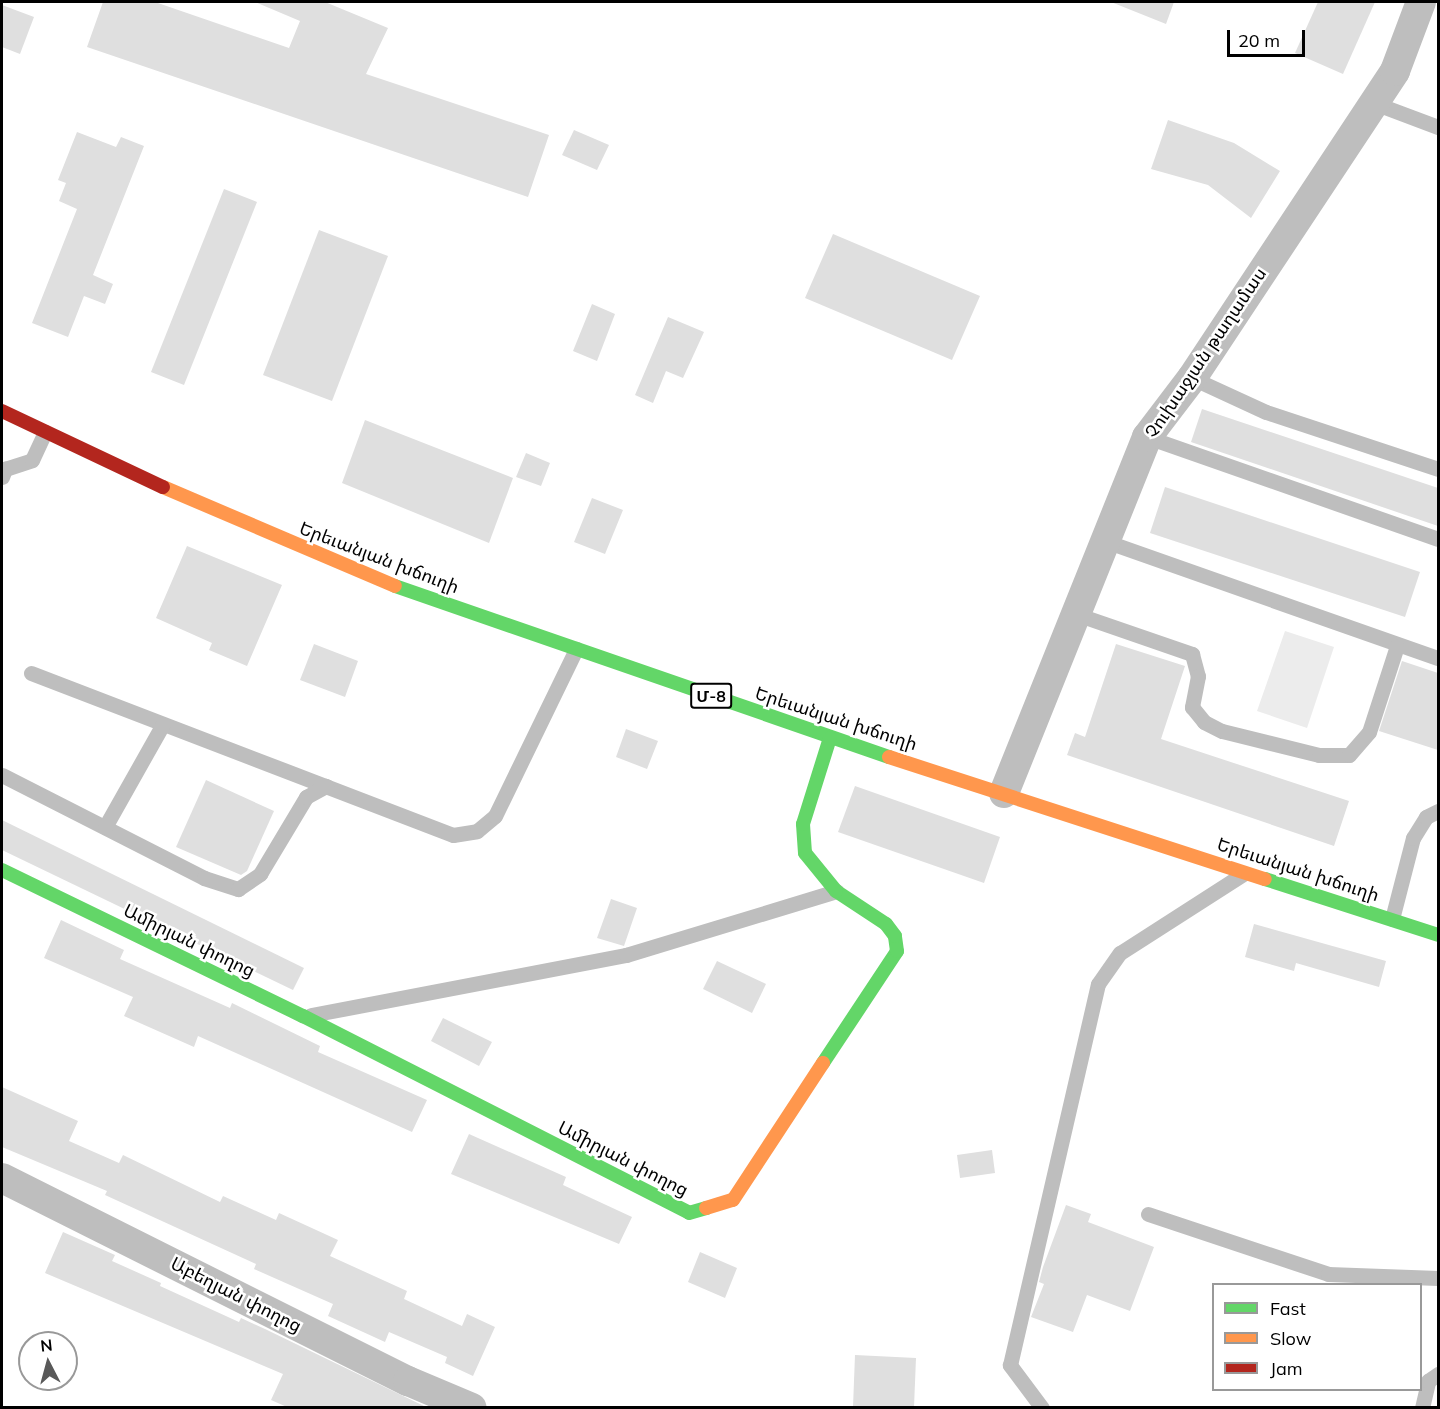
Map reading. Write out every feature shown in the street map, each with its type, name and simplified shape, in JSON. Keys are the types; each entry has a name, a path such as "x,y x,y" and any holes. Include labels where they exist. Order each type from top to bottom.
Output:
{"main road":[{"name":"Երեւանյան խճուղի","path":"2,411 377,580 830,738 1438,934"},
{"name":"Ամիրյան փողոց","path":"2,870 303,1016 689,1213 733,1200 897,951 896,936 886,924 836,891 805,853 803,824 830,738"}],"street":[{"name":"Չուխաջյան թաղամաս","path":"1004,793 1147,437 1192,378 1395,71 1420,2"},
{"name":"Աբեղյան փողոց","path":"2,1178 408,1382 472,1407"}],"lane":[{"path":"1374,104 1438,127"},
{"path":"1192,378 1266,412 1438,469"},
{"path":"2,477 5,470 32,460 45,432"},
{"path":"1147,437 1438,539"},
{"path":"1105,541 1397,646 1438,658"},
{"path":"1076,614 1192,654 1198,676 1192,707 1204,722 1222,731 1319,755 1349,755 1369,732 1397,646"},
{"path":"31,673 453,835 477,831 495,816 576,649"},
{"path":"105,828 163,724"},
{"path":"2,775 204,878 237,889 260,874 306,797 326,786"},
{"path":"1392,919 1413,838 1426,817 1438,812"},
{"path":"1042,1407 1010,1365 1098,984 1120,953 1246,873"},
{"path":"303,1016 626,955 836,891"},
{"path":"1148,1214 1328,1274 1438,1278"},
{"path":"1422,1407 1428,1381 1438,1374"}],"shaded area":[{"path":"1285,631 1334,647 1307,728 1257,711"}],"building":[{"path":"103,2 155,2 289,48 300,21 255,2 325,2 388,28 366,74 549,135 528,197 87,47"},
{"path":"1111,2 1174,2 1166,24"},
{"path":"1318,2 1375,2 1343,74 1295,53"},
{"path":"2,5 34,17 20,54 2,47"},
{"path":"1168,120 1234,143 1280,171 1251,218 1208,185 1151,169"},
{"path":"574,130 609,145 597,170 562,155"},
{"path":"77,132 116,147 121,137 144,146 93,275 113,284 105,304 84,296 68,337 32,323 77,209 59,201 66,183 58,180"},
{"path":"224,189 257,202 184,385 151,372"},
{"path":"319,230 388,256 332,401 263,375"},
{"path":"833,234 980,296 952,360 805,298"},
{"path":"592,304 615,314 597,361 573,351"},
{"path":"668,317 704,332 683,378 666,371 653,403 635,395"},
{"path":"1202,409 1438,488 1438,526 1191,442"},
{"path":"365,420 513,478 489,543 342,483"},
{"path":"526,453 550,463 541,486 516,477"},
{"path":"1165,487 1420,572 1405,617 1150,533"},
{"path":"592,498 623,510 605,554 574,542"},
{"path":"187,546 282,585 247,666 209,650 212,643 156,618"},
{"path":"314,644 358,661 345,697 300,680"},
{"path":"1116,644 1185,666 1161,739 1349,801 1334,846 1067,755 1075,733 1085,737"},
{"path":"1402,661 1438,673 1438,750 1379,731"},
{"path":"626,729 658,741 647,769 616,757"},
{"path":"206,780 274,811 247,871 241,875 176,847"},
{"path":"855,786 1000,837 984,883 838,832"},
{"path":"2,820 304,968 293,990 2,850"},
{"path":"611,899 637,908 624,946 597,938"},
{"path":"61,920 124,950 120,959 230,1008 232,1003 320,1046 318,1052 427,1100 412,1132 198,1036 194,1047 124,1016 133,997 44,958"},
{"path":"1254,924 1386,961 1379,987 1296,963 1294,971 1245,957"},
{"path":"717,961 766,984 752,1013 703,989"},
{"path":"443,1018 492,1042 479,1066 431,1041"},
{"path":"2,1087 78,1121 69,1141 119,1163 123,1155 220,1202 223,1196 276,1220 279,1213 338,1240 330,1256 407,1291 404,1299 462,1326 467,1314 495,1327 473,1376 445,1363 447,1357 389,1332 385,1342 328,1316 333,1304 254,1269 256,1264 105,1195 107,1191 2,1147"},
{"path":"469,1134 566,1177 563,1185 632,1217 619,1244 451,1174"},
{"path":"992,1150 995,1173 960,1178 957,1155"},
{"path":"1066,1205 1091,1214 1088,1222 1154,1247 1130,1311 1087,1295 1073,1332 1031,1317 1044,1284 1039,1282 1043,1267"},
{"path":"63,1232 115,1255 112,1261 161,1283 160,1286 239,1322 241,1318 426,1407 287,1407 271,1400 283,1374 45,1273"},
{"path":"700,1252 737,1268 725,1298 688,1282"},
{"path":"855,1355 916,1358 914,1407 853,1407"}],"traffic: fast":[{"path":"395,586 889,757"},
{"path":"823,1063 897,951 895,936 886,924 836,891 805,853 803,824 830,738"},
{"path":"2,870 303,1016 689,1213 706,1208"},
{"path":"1265,879 1438,935"}],"traffic: slow":[{"path":"163,487 395,586"},
{"path":"889,757 1265,879"},
{"path":"706,1208 733,1200 823,1063"}],"traffic: jam":[{"path":"2,411 163,487"}]}
